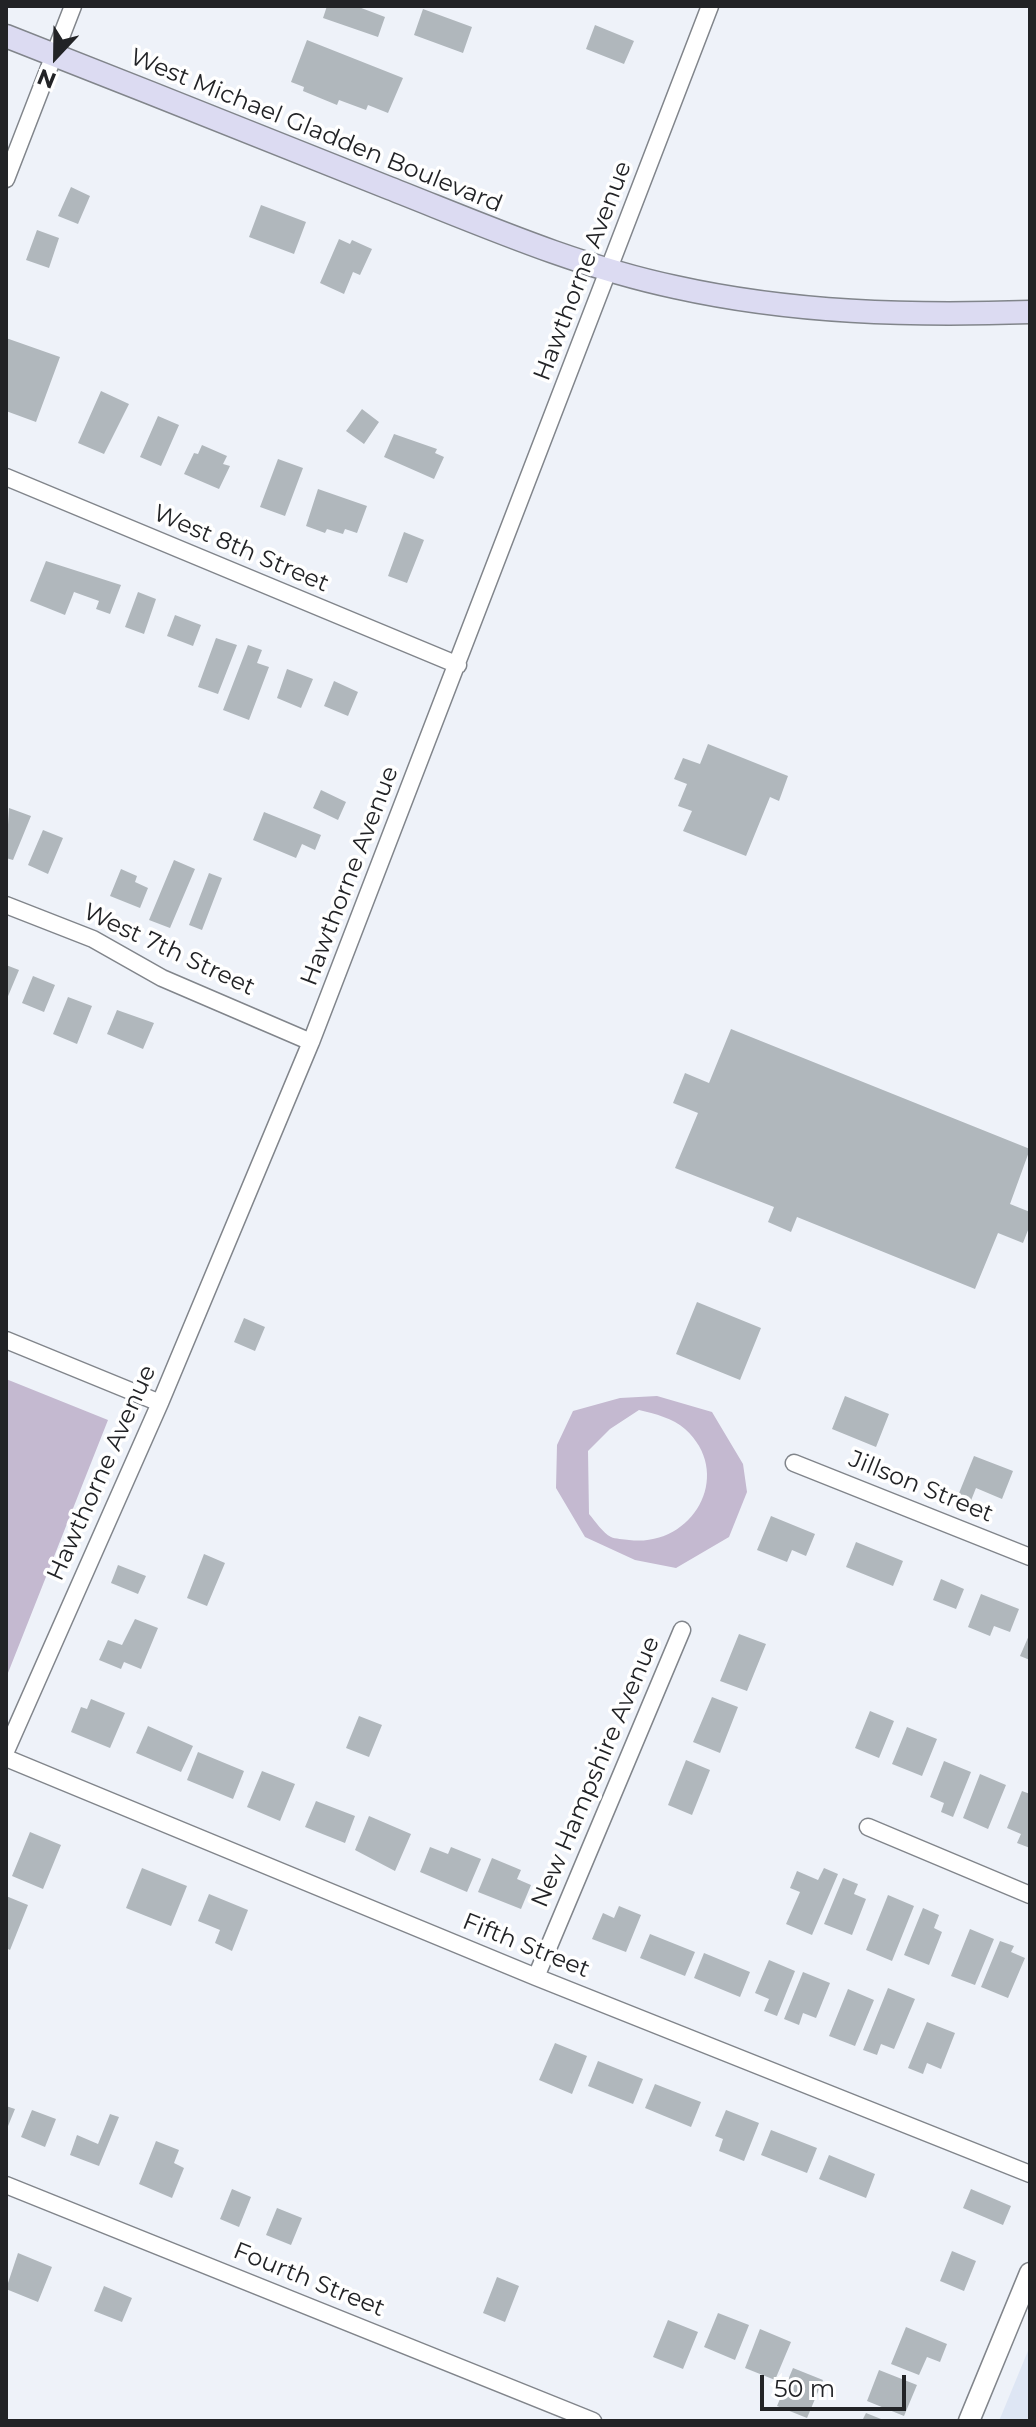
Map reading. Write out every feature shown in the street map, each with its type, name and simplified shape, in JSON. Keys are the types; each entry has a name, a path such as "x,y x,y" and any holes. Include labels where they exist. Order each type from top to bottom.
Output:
{"main road":[{"name":"West Michael Gladden Boulevard","path":"6,36 515,238 609,271 676,288 832,311 939,315 1030,312"}],"street":[{"path":"6,179 73,6"},
{"name":"Hawthorne Avenue","path":"6,1751 160,1403 311,1042 710,6"},
{"name":"West 8th Street","path":"6,477 458,665"},
{"name":"West 7th Street","path":"6,905 93,939 162,978 311,1042"},
{"path":"6,1340 160,1403"},
{"name":"Jillson Street","path":"794,1463 1030,1557"},
{"name":"New Hampshire Avenue","path":"536,1977 682,1630"},
{"name":"Fifth Street","path":"6,1758 536,1977 1030,2174"},
{"path":"868,1827 1030,1895"},
{"name":"Fourth Street","path":"6,2185 593,2421"},
{"path":"969,2421 1030,2273"}],"shaded area":[{"path":"6,1379 108,1420 6,1678"},
{"path":"657,1396 712,1412 743,1464 747,1492 729,1537 676,1568 635,1560 585,1537 556,1488 557,1445 573,1411 620,1398","holes":["639,1410 669,1419 685,1429 700,1447 706,1466 706,1486 700,1504 688,1520 672,1532 652,1539 613,1538 589,1514 588,1451 610,1429"]},
{"path":"1030,2346 1030,2421 999,2421"}],"building":[{"path":"327,6 356,6 385,17 378,37 323,18"},
{"path":"423,9 472,27 463,53 414,35"},
{"path":"595,25 634,41 624,64 586,49"},
{"path":"307,40 403,78 388,113 368,105 366,110 339,100 337,105 303,91 304,87 291,82"},
{"path":"71,187 90,196 78,224 58,216"},
{"path":"261,205 306,222 294,254 249,237"},
{"path":"37,230 59,238 49,268 26,260"},
{"path":"339,239 350,244 352,240 372,249 360,275 353,272 344,294 320,283"},
{"path":"6,338 60,357 36,422 6,411"},
{"path":"101,391 129,404 104,454 78,443"},
{"path":"362,409 379,422 364,444 346,431"},
{"path":"158,416 179,425 161,466 140,457"},
{"path":"394,434 437,449 435,453 444,457 434,479 384,457"},
{"path":"202,445 227,456 223,464 230,466 219,489 184,474 194,453 198,454"},
{"path":"278,459 303,468 285,516 260,507"},
{"path":"318,489 367,506 357,533 345,529 343,534 327,529 325,533 306,526"},
{"path":"404,532 424,540 407,583 388,576"},
{"path":"46,561 121,585 110,614 96,609 99,601 74,592 65,615 30,601"},
{"path":"138,592 156,599 144,634 125,627"},
{"path":"175,615 201,625 193,646 167,636"},
{"path":"216,638 237,645 218,694 198,687"},
{"path":"248,645 262,650 257,663 269,667 249,720 223,710"},
{"path":"287,669 313,679 301,708 277,698"},
{"path":"334,681 358,692 348,716 324,706"},
{"path":"708,744 788,776 779,801 770,797 746,856 683,831 692,811 678,806 687,784 674,779 683,758 700,764"},
{"path":"321,790 346,802 338,820 313,808"},
{"path":"9,808 31,816 13,860 6,858"},
{"path":"264,812 321,835 315,850 302,844 296,858 253,840"},
{"path":"43,830 63,838 48,874 28,865"},
{"path":"174,860 195,869 170,928 149,920"},
{"path":"121,869 137,876 135,882 148,888 140,908 110,896"},
{"path":"209,873 222,878 202,930 189,925"},
{"path":"6,965 19,970 6,1001"},
{"path":"33,976 55,985 44,1012 22,1003"},
{"path":"68,997 92,1006 77,1044 53,1034"},
{"path":"117,1010 154,1023 143,1049 107,1034"},
{"path":"731,1029 1030,1149 1010,1204 1030,1212 1030,1225 1023,1243 998,1233 975,1289 797,1217 791,1232 768,1222 774,1207 675,1168 698,1113 673,1103 685,1073 709,1083"},
{"path":"697,1302 761,1328 740,1380 676,1354"},
{"path":"244,1318 265,1327 255,1351 234,1342"},
{"path":"845,1396 889,1414 876,1447 832,1429"},
{"path":"974,1456 1013,1471 1002,1499 976,1488 968,1508 955,1503"},
{"path":"771,1516 815,1534 806,1556 792,1550 787,1562 757,1550"},
{"path":"856,1542 903,1561 893,1586 846,1567"},
{"path":"204,1554 225,1563 207,1606 187,1598"},
{"path":"118,1565 146,1576 138,1594 111,1583"},
{"path":"941,1579 964,1589 956,1609 933,1600"},
{"path":"981,1594 1019,1609 1010,1632 994,1626 990,1636 968,1627"},
{"path":"135,1619 158,1628 141,1669 124,1662 121,1669 99,1660 108,1640 122,1645"},
{"path":"1030,1633 1030,1660 1020,1656"},
{"path":"739,1634 766,1644 747,1691 720,1681"},
{"path":"712,1697 738,1707 720,1753 693,1742"},
{"path":"91,1699 125,1713 110,1748 71,1732 81,1707 87,1709"},
{"path":"870,1711 894,1721 879,1758 855,1748"},
{"path":"359,1716 382,1725 369,1757 346,1748"},
{"path":"148,1726 193,1746 181,1772 136,1753"},
{"path":"907,1727 937,1739 922,1776 892,1764"},
{"path":"198,1752 244,1771 233,1799 187,1780"},
{"path":"686,1760 710,1770 692,1815 668,1805"},
{"path":"944,1761 971,1772 953,1817 941,1812 944,1803 930,1797"},
{"path":"262,1771 295,1784 280,1821 247,1807"},
{"path":"980,1774 1006,1785 988,1829 963,1818"},
{"path":"1022,1791 1030,1794 1030,1848 1017,1843 1021,1834 1007,1828"},
{"path":"316,1801 355,1816 345,1843 305,1827"},
{"path":"369,1816 411,1834 395,1871 355,1850"},
{"path":"30,1832 61,1845 43,1889 12,1876"},
{"path":"430,1847 448,1854 451,1847 481,1859 467,1892 420,1872"},
{"path":"492,1858 521,1870 517,1879 531,1885 521,1909 478,1892"},
{"path":"142,1868 187,1886 171,1926 126,1908"},
{"path":"824,1868 838,1874 812,1935 786,1924 800,1892 790,1888 797,1871 818,1880"},
{"path":"843,1878 858,1884 854,1894 866,1899 852,1935 824,1924"},
{"path":"209,1894 248,1910 232,1951 215,1943 220,1930 198,1921"},
{"path":"888,1895 914,1906 892,1961 866,1950"},
{"path":"6,1896 28,1905 10,1950 6,1948"},
{"path":"619,1906 641,1915 626,1952 592,1939 603,1913 614,1918"},
{"path":"923,1908 939,1915 934,1928 942,1932 929,1965 904,1955"},
{"path":"970,1929 994,1939 975,1985 951,1976"},
{"path":"650,1934 695,1952 685,1976 640,1958"},
{"path":"1000,1941 1014,1946 1011,1952 1025,1958 1008,1998 981,1987"},
{"path":"704,1953 750,1972 740,1997 694,1978"},
{"path":"769,1960 795,1971 777,2016 764,2011 769,1999 755,1993"},
{"path":"803,1972 830,1983 816,2018 803,2013 799,2025 784,2019"},
{"path":"888,1988 915,1999 894,2049 881,2044 877,2055 863,2050"},
{"path":"848,1989 874,2000 855,2046 829,2036"},
{"path":"927,2022 955,2033 941,2069 927,2063 923,2074 908,2068"},
{"path":"555,2043 587,2056 572,2094 539,2080"},
{"path":"598,2061 643,2079 633,2104 588,2086"},
{"path":"655,2084 701,2102 691,2127 645,2108"},
{"path":"6,2106 15,2109 6,2131"},
{"path":"32,2110 56,2119 45,2147 21,2137"},
{"path":"726,2110 759,2123 744,2161 719,2151 723,2139 715,2136"},
{"path":"110,2114 119,2117 99,2166 70,2155 77,2135 98,2144"},
{"path":"771,2130 817,2148 807,2173 761,2155"},
{"path":"156,2141 179,2150 174,2163 184,2168 172,2198 139,2184"},
{"path":"829,2155 875,2174 866,2198 819,2179"},
{"path":"232,2189 251,2197 239,2227 220,2219"},
{"path":"971,2189 1011,2206 1003,2225 963,2208"},
{"path":"277,2208 302,2218 291,2245 266,2235"},
{"path":"952,2251 976,2261 964,2291 940,2281"},
{"path":"18,2253 52,2267 38,2302 6,2289"},
{"path":"497,2277 519,2286 505,2322 483,2313"},
{"path":"104,2286 132,2298 122,2322 94,2311"},
{"path":"718,2313 749,2325 735,2360 704,2347"},
{"path":"668,2320 698,2332 683,2369 653,2357"},
{"path":"906,2327 947,2344 940,2362 927,2357 919,2375 891,2364"},
{"path":"760,2329 791,2342 775,2380 745,2368"},
{"path":"793,2368 823,2380 807,2418 777,2406"},
{"path":"879,2370 917,2385 904,2416 867,2401"},
{"path":"866,2413 886,2421 862,2421"}]}
